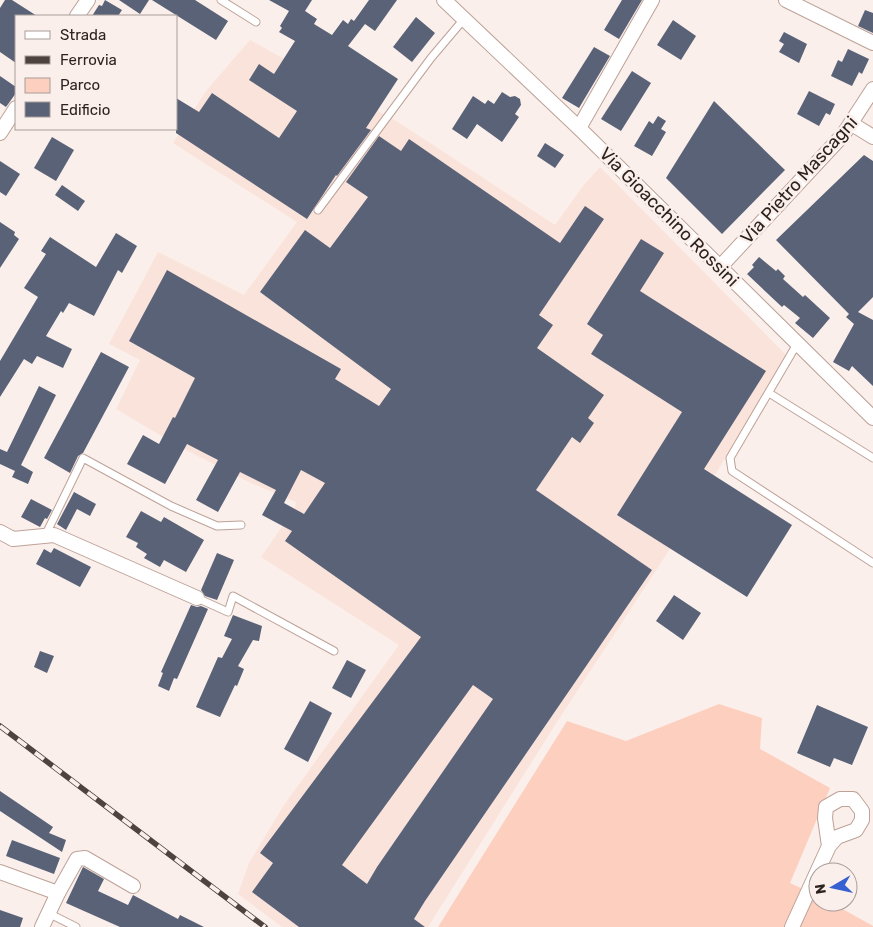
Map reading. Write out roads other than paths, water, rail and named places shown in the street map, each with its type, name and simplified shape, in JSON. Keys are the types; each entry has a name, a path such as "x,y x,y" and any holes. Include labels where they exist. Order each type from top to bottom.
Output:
{"street":[{"path":"78,15 88,0"},
{"name":"Via Gioacchino Rossini","path":"444,0 579,128 873,418"},
{"path":"579,128 652,0"},
{"path":"786,0 873,43"},
{"name":"Via Pietro Mascagni","path":"720,267 843,135 852,124 873,89"},
{"path":"0,133 15,110"},
{"path":"852,124 873,137"},
{"path":"0,532 13,540 54,535 197,598"},
{"path":"792,927 829,846"},
{"path":"42,927 74,862 80,858 85,858 133,886"},
{"path":"0,872 58,893"}],"lane":[{"path":"220,0 256,22"},
{"path":"318,210 431,58 464,19"},
{"path":"797,344 730,458 732,470 873,563"},
{"path":"769,393 873,458"},
{"path":"45,536 83,458 171,506 217,526 241,525"},
{"path":"197,598 228,612 233,596 334,651"},
{"path":"48,913 76,927"}],"railway":[{"path":"0,726 265,927"}]}
